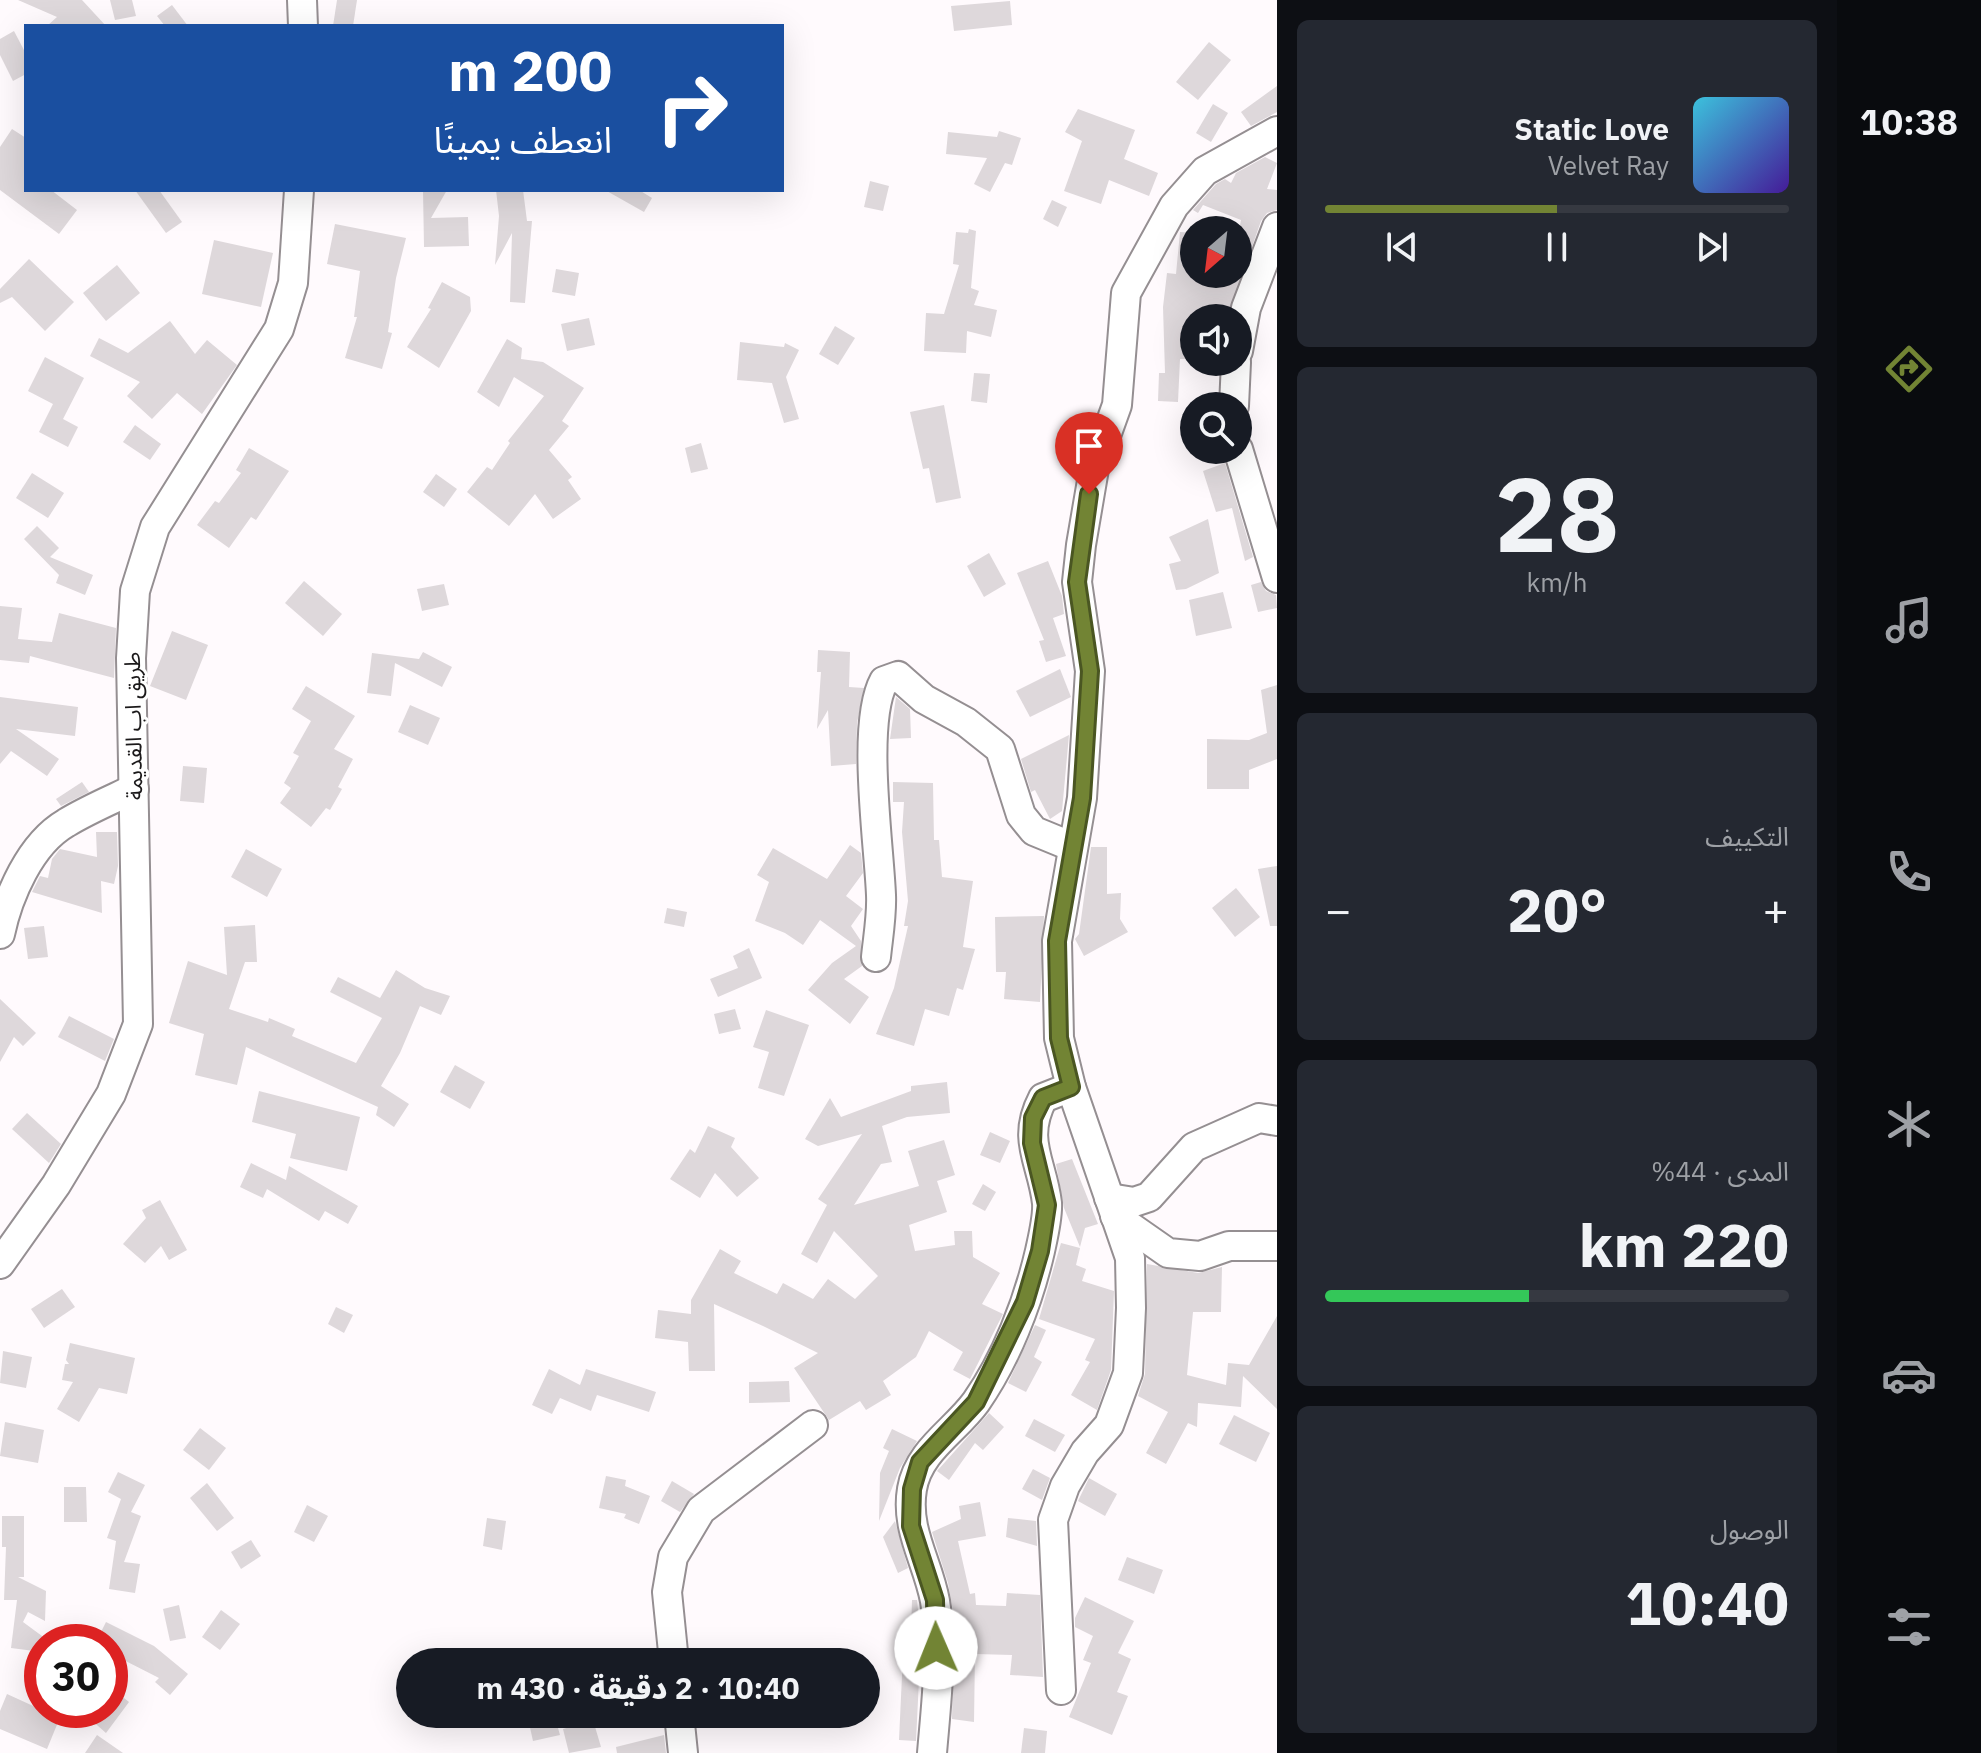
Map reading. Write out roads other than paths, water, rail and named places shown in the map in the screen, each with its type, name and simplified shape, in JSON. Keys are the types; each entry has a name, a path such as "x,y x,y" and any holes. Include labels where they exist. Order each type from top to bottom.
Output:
{"street":[{"path":"302,0 303,24"},
{"path":"1061,1690 1053,1520 1065,1486 1085,1452 1109,1425 1128,1373 1130,1258 1071,1087 1059,1038 1057,941 1082,798 1090,671 1077,582 1094,469 1117,405 1126,293 1174,206 1205,171 1277,131"},
{"name":"طريق اب القديمة","path":"0,1264 56,1185 111,1094 138,1024 131,658 135,591 155,527 279,329 293,283 299,192"},
{"path":"1248,304 1277,227"},
{"path":"1243,464 1277,578"},
{"path":"876,957 881,899 875,822 874,700 884,681 898,676 924,699 966,722 1000,749 1021,815 1034,831 1073,847"},
{"path":"0,934 5,907 44,844 63,824 134,789"},
{"path":"932,1753 937,1672 935,1600 911,1526 912,1489 920,1462 976,1402 1025,1302 1040,1251 1047,1205 1032,1143 1033,1118 1043,1098 1071,1087"},
{"path":"1112,1207 1149,1197 1194,1147 1259,1118 1277,1121"},
{"path":"1112,1207 1168,1253 1200,1256 1229,1246 1277,1246"},
{"path":"673,1648 667,1592 673,1557 701,1510 813,1425"},
{"path":"680,1728 683,1753"}]}
